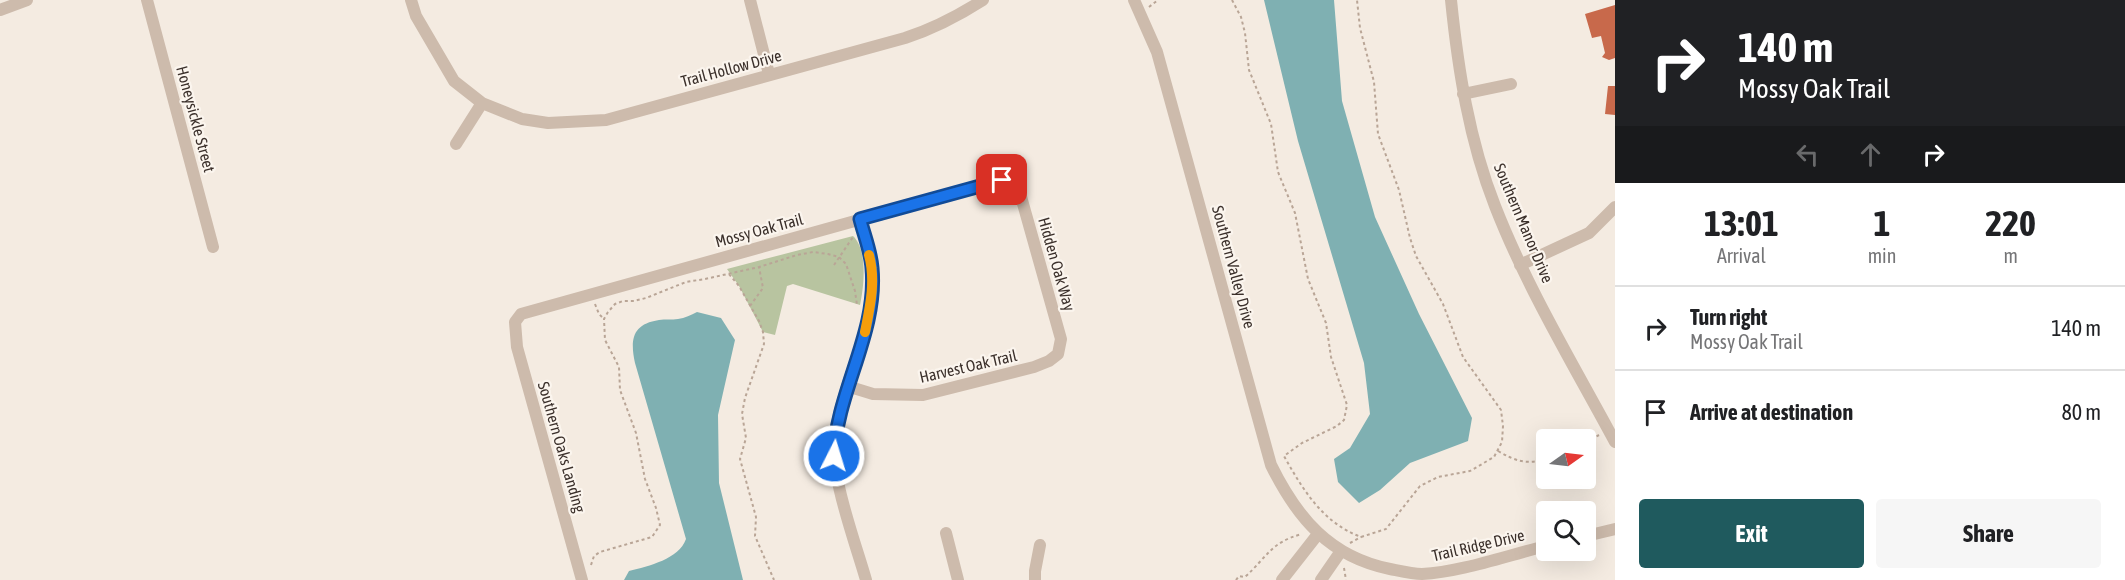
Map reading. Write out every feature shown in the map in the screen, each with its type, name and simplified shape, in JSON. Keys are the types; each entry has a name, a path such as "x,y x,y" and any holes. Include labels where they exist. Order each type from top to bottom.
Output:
{"street":[{"path":"0,9 27,0"},
{"name":"Honeysickle Street","path":"147,0 213,247"},
{"name":"Trail Hollow Drive","path":"411,0 416,16 454,81 482,104 522,119 548,123 606,120 929,30 959,16 983,0"},
{"path":"750,0 769,74"},
{"name":"Southern Manor Drive","path":"1451,0 1463,94 1479,159 1494,204 1520,265 1615,442"},
{"name":"Southern Valley Drive","path":"1137,1 1160,63 1271,465 1289,500 1315,531"},
{"path":"1463,94 1511,84"},
{"path":"456,144 482,104"},
{"name":"Mossy Oak Trail","path":"514,322 521,314 591,293 861,221 1002,180 1016,185"},
{"name":"Hidden Oak Way","path":"1016,185 1061,339 1058,354"},
{"path":"1520,265 1589,233 1615,207"},
{"path":"861,221 872,267 871,305 863,340 834,434 834,456 839,484 866,580"},
{"name":"Southern Oaks Landing","path":"514,322 517,347 582,580"},
{"name":"Harvest Oak Trail","path":"847,386 873,394 923,395 1034,367 1049,361 1058,354"},
{"path":"1596,533 1615,528"},
{"path":"1282,580 1315,531"},
{"name":"Trail Ridge Drive","path":"1315,531 1341,551 1372,565 1420,574 1445,571 1536,548"},
{"path":"946,533 958,580"},
{"path":"1035,580 1040,545"},
{"path":"1321,580 1341,551"}],"path":[{"path":"1232,0 1241,17 1249,70 1271,124 1278,172 1294,213 1306,271 1326,323 1331,357 1347,405 1344,420 1337,426 1302,443 1284,456 1298,481 1324,514 1333,523 1361,537 1386,529 1420,486 1438,477 1470,471 1494,458 1502,442 1503,426 1501,410 1463,357 1443,304 1416,256 1400,190 1378,134 1374,82 1360,28 1357,0"},
{"path":"834,265 861,221"},
{"path":"591,569 591,563 600,552 652,537 660,525 645,480 636,433 620,390 619,367 605,340 604,319 615,304 640,300 686,282 759,267 813,252 839,257 846,264 857,300 857,308"},
{"path":"750,307 764,288 759,267"},
{"path":"729,274 740,286 759,321 764,344 745,398 742,414 746,438 740,459 756,517 755,536 774,580"},
{"path":"591,293 599,314 604,319"},
{"path":"1498,451 1513,460 1525,463 1536,461"},
{"path":"1236,580 1239,576 1246,578 1270,550 1281,541 1315,531"}],"green space":[{"path":"853,236 858,242 863,259 863,289 860,305 793,284 787,286 775,335 763,332 739,286 727,269"}],"water":[{"path":"1264,0 1334,0 1342,101 1375,217 1419,314 1472,418 1468,441 1410,463 1380,490 1359,503 1338,482 1334,459 1350,448 1370,414 1364,363 1298,141"},
{"path":"697,312 721,318 735,340 718,415 719,483 743,580 624,580 629,571 670,557 677,552 686,539 635,363 633,340 638,329 643,325 661,320 681,319"}],"building":[{"path":"1615,5 1615,58 1609,60 1602,57 1605,53 1601,36 1592,38 1585,14"},
{"path":"1608,86 1615,86 1615,115 1605,114"}],"slow traffic":[{"path":"865,332 871,305 872,267 869,255"}],"route":[{"path":"834,456 834,434 863,340 871,305 872,267 860,219 1002,180"}]}
